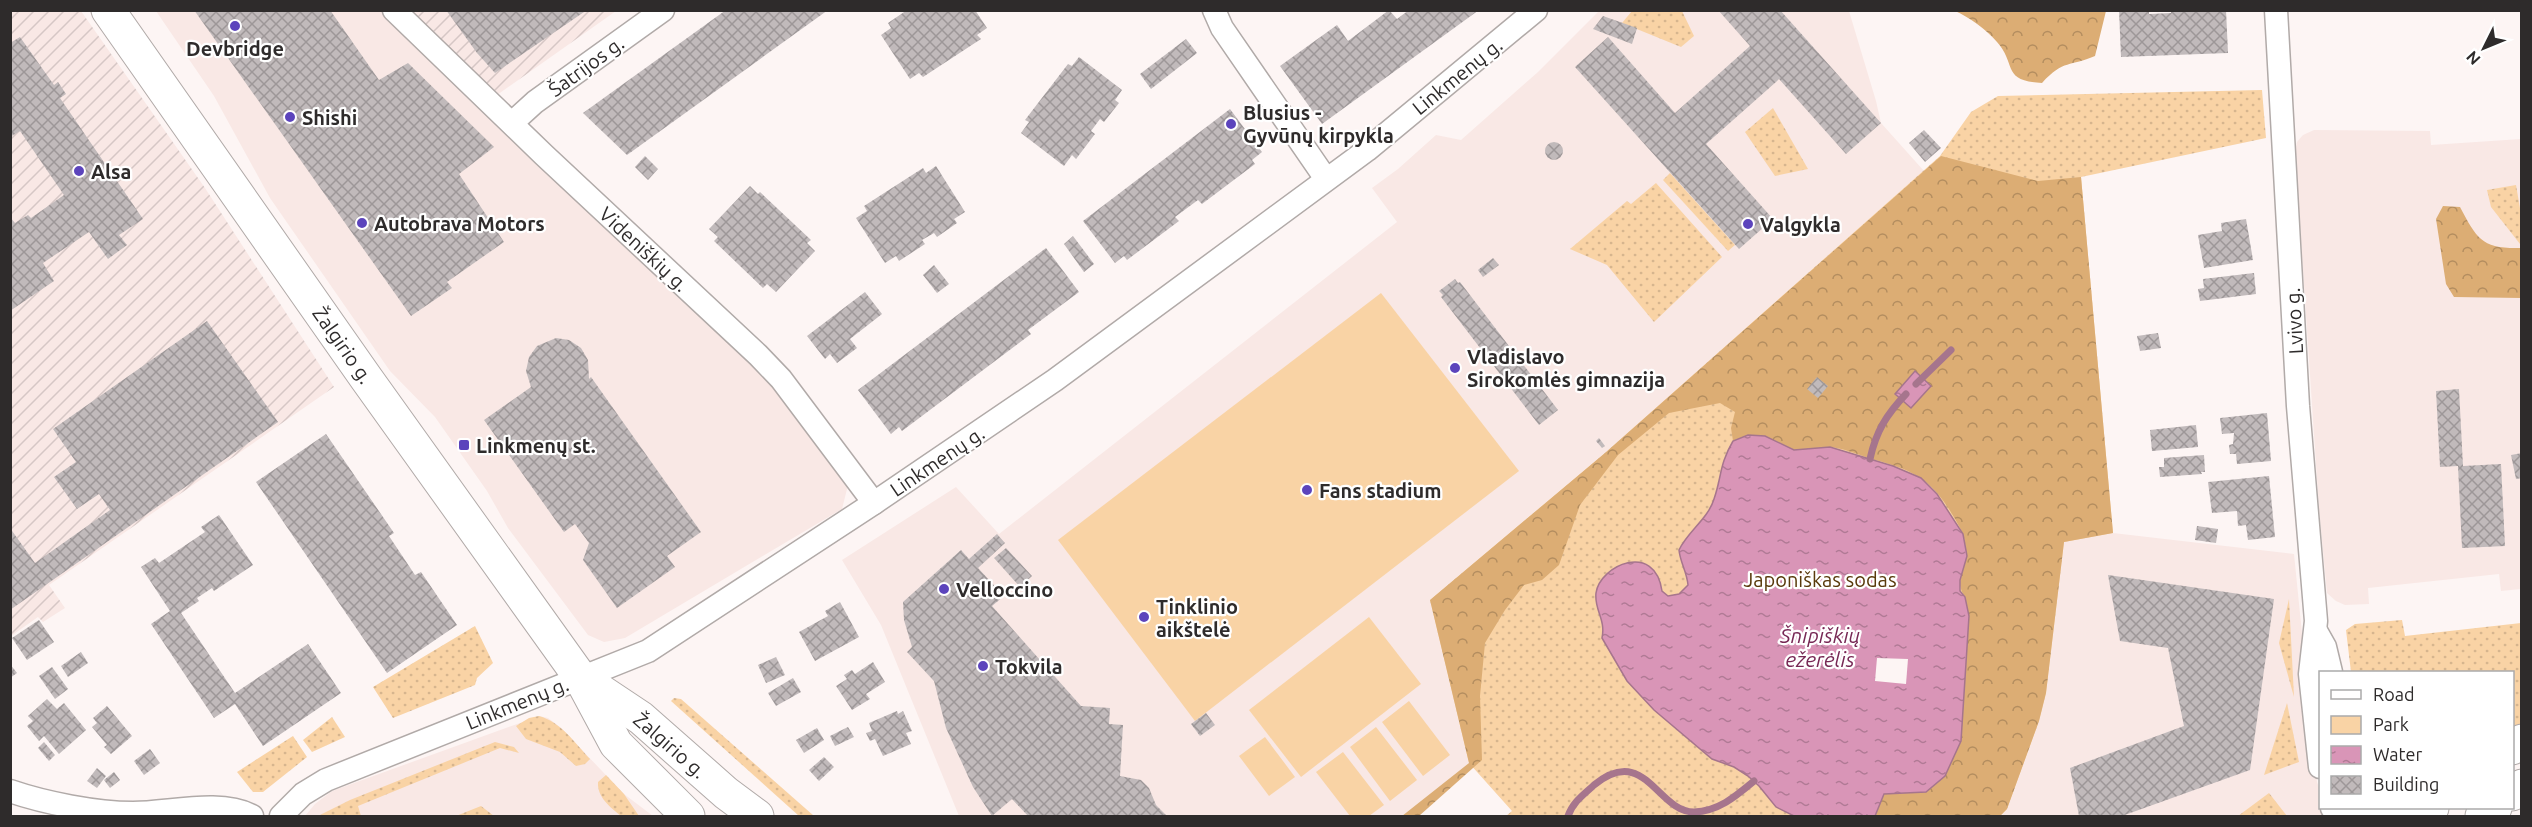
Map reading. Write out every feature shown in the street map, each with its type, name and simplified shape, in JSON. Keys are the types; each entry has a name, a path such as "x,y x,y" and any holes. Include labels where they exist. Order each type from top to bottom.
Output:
{"main road":[{"name":"Žalgirio g.","path":"108,10 400,426 580,677 616,744 688,816"},
{"name":"Žalgirio g.","path":"580,677 641,718 726,793 757,816"},
{"path":"2408,816 2427,809"}],"street":[{"name":"Videniškių g.","path":"394,10 766,363 797,399 874,503"},
{"name":"Šatrijos g.","path":"512,123 535,102 663,10"},
{"path":"1214,10 1222,28 1326,179"},
{"name":"Linkmenų g.","path":"281,816 303,794 326,780 648,651 874,503 1055,380 1377,142 1536,10"},
{"name":"Lvivo g.","path":"2276,10 2298,406 2316,631 2312,646 2310,674 2319,758"},
{"name":"Lvivo g.","path":"2316,631 2325,647 2331,671"},
{"path":"10,791 43,800 132,813 227,808 252,816"}],"shaded area":[{"path":"11,11 81,11 205,188 334,387 49,585 65,608 43,622 38,617 11,636"},
{"path":"156,11 383,11 771,384 849,481 842,509 625,638 604,642 588,635 508,528 487,491 435,417 390,371 270,198 214,96"},
{"path":"409,11 616,11 497,95"},
{"name":"Vladislavo Sirokomlės gimnazija","path":"1599,11 1849,11 1881,123 1924,171 1605,453 1430,600 1469,763 1402,816 959,816 881,625 842,560 956,487 999,534 1397,222 1372,188 1398,169 1436,135 1461,140 1538,72"},
{"path":"2314,130 2430,131 2431,145 2521,139 2521,589 2501,591 2499,574 2368,588 2369,604 2345,605 2327,593 2319,509 2295,151 2297,142 2303,135"},
{"path":"2113,533 2294,554 2319,787 2319,809 2328,809 2331,816 2000,816 2007,809 2039,721 2046,693 2064,541"},
{"path":"539,716 548,718 560,727 624,794 653,816 305,816 315,804 332,791"}],"green space":[{"path":"1632,11 1682,11 1694,36 1681,47 1622,23"},
{"path":"1955,11 2106,11 2095,56 2056,70 2042,83 2029,82 2015,75 2003,50 1993,37 1978,24"},
{"name":"Japoniškas sodas","path":"2262,90 2266,138 2081,177 2113,533 2064,542 2046,693 2039,721 2007,809 2000,816 1506,816 1512,811 1469,763 1430,600 1605,453 1940,156 1971,112 1998,96"},
{"path":"1773,108 1808,169 1775,176 1745,132"},
{"path":"1941,156 2038,181 2081,177 2113,533 2064,542 2046,693 2039,721 2007,809 2000,816 1875,816 1884,794 1926,792 1965,597 1960,582 1965,541 1944,502 1927,483 1914,474 1844,450 1829,447 1797,451 1759,436 1733,441 1731,428 1735,412 1720,403 1669,413 1618,455 1580,505 1559,565 1542,580 1524,585 1505,610 1485,643 1480,696 1482,760 1419,816 1402,816 1469,763 1430,600 1605,453"},
{"path":"1670,173 1735,245 1728,251 1663,180"},
{"path":"1656,183 1722,257 1654,322 1607,265 1570,249 1627,201 1631,204"},
{"path":"2516,185 2521,214 2521,244 2491,207 2487,190"},
{"path":"2443,206 2460,207 2476,234 2489,244 2497,247 2521,248 2521,298 2454,297 2446,284 2436,219"},
{"path":"1381,293 1519,471 1195,721 1058,540"},
{"path":"2289,599 2294,697 2279,643"},
{"path":"1369,617 1421,684 1301,777 1249,710"},
{"path":"2402,620 2405,636 2521,623 2521,728 2514,734 2514,671 2351,671 2346,630 2355,624"},
{"path":"475,626 493,663 477,678 475,685 393,718 373,687"},
{"path":"674,698 681,699 814,816 799,816 671,701"},
{"path":"1409,701 1450,755 1423,776 1382,722"},
{"path":"2287,703 2299,762 2264,775"},
{"path":"539,716 561,728 590,759 585,764 576,766 560,752 526,739 516,726 529,718"},
{"path":"332,717 345,737 312,752 303,740"},
{"path":"1376,727 1417,780 1390,801 1350,747"},
{"path":"293,736 307,757 263,792 253,792 237,772"},
{"path":"1265,737 1295,777 1269,796 1239,756"},
{"path":"495,742 514,747 519,753 500,748 358,806 361,816 318,816 350,800"},
{"path":"1343,752 1384,805 1369,816 1350,816 1316,772"},
{"path":"606,775 624,794 639,816 621,816 605,801 598,782"},
{"path":"2269,793 2287,816 2238,816"},
{"path":"481,806 494,816 456,816"}],"water":[{"path":"1915,371 1931,386 1911,408 1895,394"},
{"name":"Šnipiškių ežerėlis","path":"1748,435 1765,436 1794,450 1830,447 1893,466 1921,478 1937,494 1963,534 1967,556 1960,580 1960,591 1965,597 1969,616 1961,741 1945,776 1926,792 1884,794 1875,816 1794,816 1776,807 1748,776 1734,767 1712,759 1654,710 1627,681 1602,638 1603,631 1596,593 1607,574 1617,567 1639,562 1649,566 1657,576 1662,591 1668,596 1679,594 1688,585 1679,550 1711,506 1725,457 1733,441"}],"pier":[{"path":"1877,658 1908,659 1906,684 1875,681"}],"building":[{"path":"194,10 330,10 379,80 408,63 494,147 459,174 504,242 447,282 452,288 411,316"},
{"path":"446,10 587,10 495,73 477,53"},
{"path":"726,10 828,10 627,155 583,113"},
{"path":"907,10 975,10 987,28 977,35 981,39 923,77 919,73 910,79 881,35 891,28 888,23"},
{"path":"1389,10 1397,19 1409,10 1479,10 1322,124 1280,66 1337,25 1348,41"},
{"path":"1718,10 1780,10 1881,123 1846,154 1779,79 1706,144 1773,219 1739,249 1575,67 1608,37 1675,113 1750,46"},
{"path":"2119,10 2149,10 2149,14 2171,13 2171,10 2226,10 2228,53 2121,57"},
{"path":"1603,16 1637,28 1632,44 1593,29"},
{"path":"20,37 54,85 58,82 66,94 60,98 143,219 119,235 127,245 108,259 89,232 43,263 54,281 10,311 10,217 15,223 28,215 31,218 64,195 20,131 10,137 10,43"},
{"path":"1186,39 1197,53 1151,89 1140,74"},
{"path":"1079,57 1122,90 1115,100 1119,103 1104,122 1100,119 1091,131 1095,134 1076,159 1072,155 1064,166 1021,133 1029,122 1025,120 1068,64 1072,66"},
{"path":"1230,109 1262,152 1252,160 1255,164 1202,204 1198,200 1175,217 1179,221 1127,260 1124,256 1115,263 1083,221"},
{"path":"1924,130 1941,148 1925,162 1909,143"},
{"path":"1554,142 1560,145 1563,151 1560,157 1554,160 1548,157 1545,151 1548,145"},
{"path":"645,156 658,169 648,180 635,167"},
{"path":"936,166 965,212 954,219 957,223 937,237 934,233 922,240 925,244 899,261 896,256 885,263 856,218 867,211 864,206 923,168 926,173"},
{"path":"750,186 758,194 760,192 811,240 807,243 815,251 776,292 767,284 763,288 714,241 718,237 709,229"},
{"path":"2246,219 2253,260 2204,268 2198,235 2222,231 2221,223"},
{"path":"1073,236 1094,264 1084,272 1064,244"},
{"path":"1046,248 1079,292 1028,330 1031,334 902,431 899,427 891,434 858,390"},
{"path":"1493,258 1499,265 1483,277 1478,270"},
{"path":"934,265 949,284 937,293 923,275"},
{"path":"2254,273 2256,294 2200,301 2198,289 2204,288 2203,279"},
{"path":"1455,279 1458,283 1460,282 1558,410 1539,425 1441,297 1443,295 1439,291"},
{"path":"865,292 882,314 850,339 857,348 837,363 830,354 825,359 807,336"},
{"path":"207,321 278,422 10,610 10,528 35,563 110,510 99,494 77,509 54,477 76,462 53,429"},
{"path":"2158,333 2161,348 2140,351 2137,336"},
{"path":"556,338 569,340 581,348 588,360 589,379 591,377 701,532 667,556 675,567 617,608 583,560 589,543 575,524 564,532 484,420 531,387 526,371 529,357 537,346"},
{"path":"1817,377 1828,386 1818,398 1807,389"},
{"path":"2459,389 2463,466 2501,464 2505,546 2462,548 2458,466 2440,467 2436,391"},
{"path":"2267,413 2271,461 2237,464 2236,454 2230,454 2229,445 2233,444 2234,433 2222,434 2220,418"},
{"path":"2196,425 2198,447 2152,451 2150,430"},
{"path":"326,434 394,533 389,536 415,575 421,572 457,625 387,673 256,482"},
{"path":"1599,438 1605,446 1602,448 1596,441"},
{"path":"2522,453 2522,478 2516,479 2511,455"},
{"path":"2204,455 2205,472 2201,472 2202,474 2160,477 2159,467 2164,467 2164,458"},
{"path":"2269,476 2275,537 2248,540 2246,525 2238,526 2237,511 2212,513 2208,482"},
{"path":"219,515 253,565 214,591 212,588 197,598 199,601 181,613 235,693 308,644 341,693 263,746 235,704 214,718 151,624 170,611 141,567 155,558 159,563 205,532 201,527"},
{"path":"2197,526 2218,529 2216,543 2195,540"},
{"name":"Tokvila","path":"997,534 1005,543 978,568 1004,596 992,606 1081,706 1110,708 1109,724 1123,725 1120,776 1141,780 1149,788 1156,805 1167,816 1028,816 1012,799 992,816 973,787 946,728 934,681 907,652 912,647 904,620 903,602 961,550 969,559"},
{"path":"1006,548 1032,576 1020,587 994,558"},
{"path":"2108,575 2274,599 2250,770 2122,816 2079,816 2070,768 2184,726 2168,648 2120,641"},
{"path":"840,602 859,637 815,661 799,632 828,616 825,611"},
{"path":"39,620 54,642 27,660 12,638"},
{"path":"81,652 88,663 68,677 61,666"},
{"path":"776,657 785,675 766,683 758,665"},
{"path":"873,662 885,682 866,694 870,699 852,710 836,686 847,679 844,675 852,670 855,674"},
{"path":"10,664 17,673 10,678"},
{"path":"52,667 68,689 55,699 39,676"},
{"path":"793,678 801,692 776,706 768,693"},
{"path":"47,699 57,709 64,703 86,730 59,754 44,736 39,741 27,726 33,721 28,716"},
{"path":"107,706 132,736 111,754 104,747 107,745 92,727 97,723 93,718"},
{"path":"897,711 898,714 903,711 912,731 906,733 911,744 883,756 875,739 870,741 866,733 872,731 869,723"},
{"path":"1206,713 1215,725 1200,736 1191,724"},
{"path":"848,727 854,737 835,746 830,736"},
{"path":"817,728 824,740 804,753 796,740"},
{"path":"44,742 55,755 49,761 38,748"},
{"path":"150,749 160,763 144,775 134,761"},
{"path":"824,757 834,767 819,781 809,770"},
{"path":"97,768 106,776 97,788 87,781"},
{"path":"114,772 120,780 110,788 104,780"}],"waterway":[{"path":"1916,384 1951,350"},
{"path":"1870,459 1875,440 1883,424 1906,394"},
{"path":"1568,816 1582,796 1611,774 1626,772 1638,775 1670,802 1681,809 1694,812 1719,806 1754,781"}],"place":[{"name":"Devbridge","path":"235,26"},
{"name":"Shishi","path":"290,117"},
{"name":"Blusius - Gyvūnų kirpykla","path":"1231,124"},
{"name":"Alsa","path":"79,171"},
{"name":"Autobrava Motors","path":"362,223"},
{"name":"Valgykla","path":"1748,224"},
{"name":"Vladislavo Sirokomlės gimnazija","path":"1455,368"},
{"name":"Linkmenų st.","path":"464,445"},
{"name":"Fans stadium","path":"1307,490"},
{"name":"Velloccino","path":"944,589"},
{"name":"Tinklinio aikštelė","path":"1144,617"},
{"name":"Tokvila","path":"983,666"}]}
